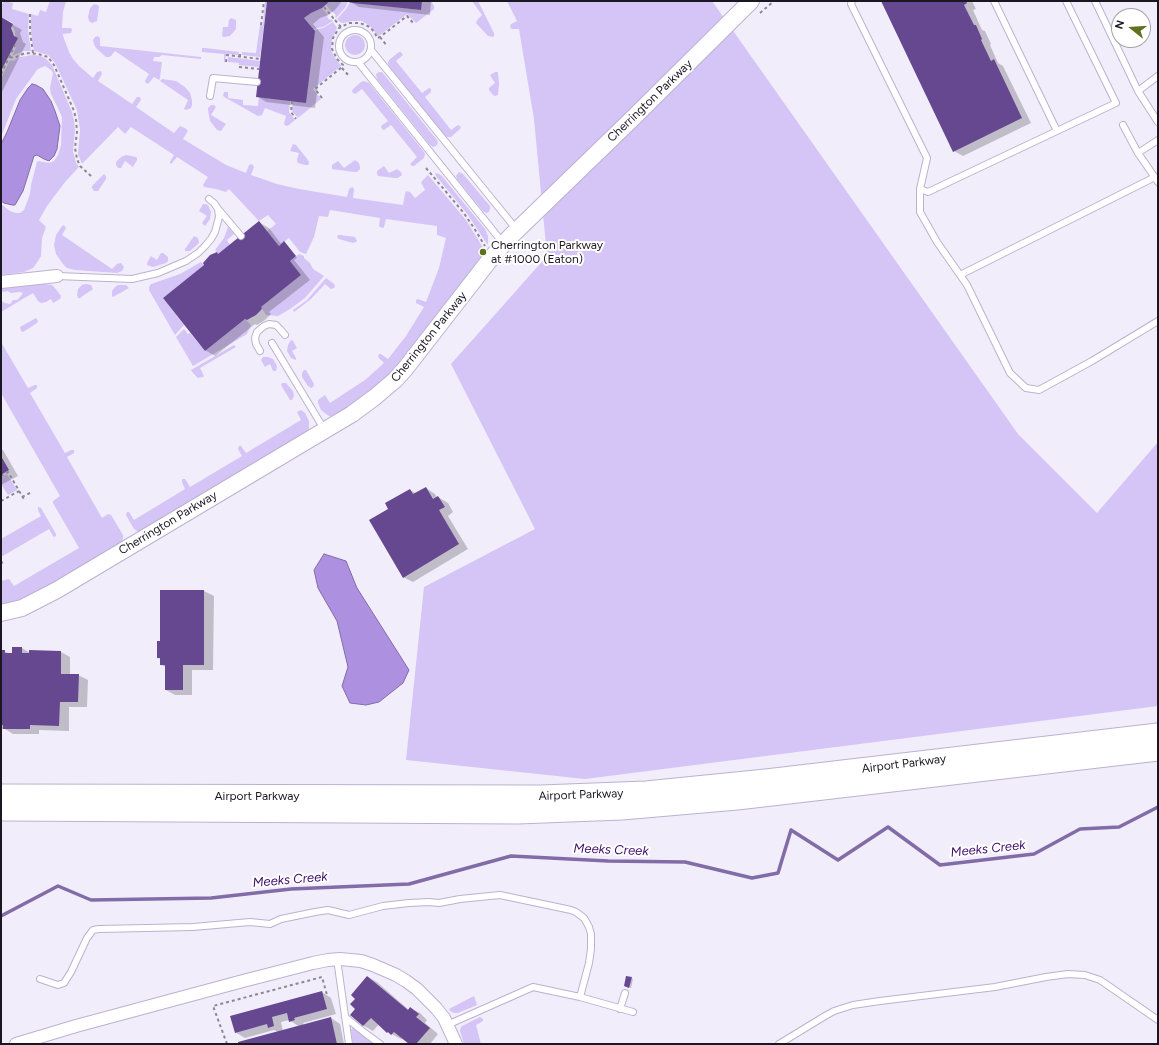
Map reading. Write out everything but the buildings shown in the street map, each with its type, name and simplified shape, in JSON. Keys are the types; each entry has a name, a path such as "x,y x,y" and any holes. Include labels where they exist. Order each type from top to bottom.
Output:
{"highway":[{"name":"Airport Parkway","path":"1,795 541,796 646,792 766,780 1158,734"},
{"name":"Airport Parkway","path":"1,810 518,812 622,808 737,799 1158,750"},
{"path":"1,815 215,810"}],"street":[{"name":"Cherrington Parkway","path":"1,613 22,608 57,590 365,405 400,375 415,358 492,257 516,230 633,118 754,8"},
{"path":"1,282 57,276"},
{"path":"16,1044 76,1026 243,981 313,963 337,959 367,963 384,969 396,975 416,989 436,1008 447,1025 456,1044"}],"lane":[{"path":"852,1 851,4 928,158 920,189 920,212 937,242 967,285 1010,373 1026,388 1039,390 1158,321"},
{"path":"994,1 1057,131"},
{"path":"920,189 928,192 1116,103 1066,1"},
{"path":"1095,1 1138,91 1158,122"},
{"path":"358,29 367,34 372,44 371,50 366,58 358,62 351,62 342,55 339,50 340,39 343,34 348,31 358,29"},
{"path":"371,50 516,230"},
{"path":"358,62 503,244"},
{"path":"1138,91 1158,76"},
{"path":"210,96 213,78 257,82"},
{"path":"960,275 1157,180 1138,153 1123,124"},
{"path":"1138,153 1158,140"},
{"path":"209,199 241,236"},
{"path":"57,276 132,279 167,270 192,257 208,242 215,232 219,217 218,209"},
{"path":"260,351 256,344 255,338 259,329 270,324 276,325 285,335"},
{"path":"272,343 324,430"},
{"path":"40,979 58,985 64,983 69,976 87,938 94,930 99,929 193,927 250,922 270,924 281,919 328,910 349,915 383,906 409,903 439,903 460,899 500,895 571,910 584,918 589,926 592,943 589,963 580,997"},
{"path":"337,959 349,1044"},
{"path":"779,1044 830,1013 853,1005 994,987 1068,974 1085,975 1100,980 1158,1020"},
{"path":"447,1025 533,987 580,997 633,1012"},
{"path":"620,1008 625,993"},
{"path":"345,1017 380,1044"}],"path":[{"path":"261,25 264,1"},
{"path":"754,8 774,1"},
{"path":"324,7 341,27"},
{"path":"30,14 30,32 33,53"},
{"path":"380,37 407,16 414,24"},
{"path":"349,76 342,67 343,65 335,56 332,45 333,38 341,27 349,23 360,23 370,27 377,38 380,37 387,46"},
{"path":"1,74 15,45"},
{"path":"240,52 240,57"},
{"path":"10,57 14,58 25,53 33,53 48,57 54,65 59,74 76,119 77,132 75,148 77,159 80,166 92,177"},
{"path":"226,62 227,55 260,59"},
{"path":"238,67 259,69"},
{"path":"322,98 315,89 342,67"},
{"path":"292,101 291,112 296,119"},
{"path":"426,168 463,212 485,246"},
{"path":"1,476 8,472 25,501"},
{"path":"1,501 19,491"},
{"path":"22,497 32,492"},
{"path":"1,561 4,566"},
{"path":"227,1044 213,1006 322,977 327,995"}],"shaded area":[{"path":"4,1 13,3 12,9 29,14 28,30 31,51 24,51 12,56 16,47 14,44 17,38 12,26 13,23 1,17 1,6"},
{"path":"50,1 66,1 63,12 62,28 71,28 72,30 71,33 63,34 63,36 69,52 79,66 93,78 97,72 101,71 102,74 98,81 132,104 137,97 140,97 141,100 136,107 174,133 180,126 185,128 188,131 183,139 226,165 246,173 249,165 252,164 254,167 251,175 277,184 299,189 347,197 349,189 352,187 354,189 353,198 403,205 406,191 410,192 415,198 425,190 421,182 428,175 466,220 485,253 400,365 366,396 335,416 329,416 326,414 321,410 318,403 318,400 325,395 330,403 365,380 384,363 378,357 379,354 388,359 406,336 424,307 416,303 416,300 418,299 426,302 439,268 446,238 437,235 437,226 386,219 383,228 379,226 380,218 330,210 328,217 319,216 314,237 306,254 300,252 289,238 279,246 267,231 276,224 268,215 259,221 229,189 226,192 204,187 203,185 208,177 177,157 170,164 174,155 131,127 125,134 118,127 82,164 78,154 80,130 77,110 55,63 48,55 34,51 32,41 31,14 38,16 40,10 46,12"},
{"path":"265,1 267,1 260,57 242,55 242,52 256,53 260,25 263,25"},
{"path":"330,1 348,1 345,8 336,18 336,15 326,5"},
{"path":"422,1 431,1 434,9 416,23 407,14 378,36 371,27 362,21 343,23 337,19 350,2 420,10"},
{"path":"472,1 478,1 494,33 493,37 488,36 476,23 482,15"},
{"path":"507,1 712,1 1018,434 1097,513 1158,442 1158,706 585,779 406,760 424,587 535,529 451,364 547,256 534,119 519,29 512,29 510,27 511,24 517,21"},
{"path":"94,4 98,5 99,7 97,21 92,23 89,21 88,17 90,8"},
{"path":"322,8 328,15 327,17 333,21 323,27 313,29 304,18"},
{"path":"231,18 236,20 236,29 230,36 224,37 222,36 223,27 228,27 229,20"},
{"path":"333,22 337,28 332,39 331,50 341,66 313,89 321,99 298,118 292,111 293,101 306,103 314,30 323,28"},
{"path":"355,35 362,38 365,45 362,52 355,55 348,52 345,45 348,38"},
{"path":"98,36 100,38 100,46 201,57 201,59 162,55 159,57 154,57 153,61 162,62 160,78 159,80 154,77 148,84 145,81 149,74 115,51 111,56 106,57 96,48 93,40"},
{"path":"202,48 239,52 239,55 226,54 224,62 224,54 202,52"},
{"path":"399,52 403,55 396,61 422,93 429,88 431,89 431,92 425,97 451,130 458,125 460,126 461,128 451,137 444,135 389,66 389,60"},
{"path":"33,55 41,56 52,65 72,112 75,131 73,151 76,163 79,167 65,182 47,206 39,220 46,227 42,238 41,256 36,264 33,268 24,272 1,275 1,204 10,211 16,213 20,213 24,210 30,194 37,162 49,163 54,161 58,155 61,145 62,117 51,94 50,88 53,73 45,66 37,70 16,99 1,137 1,78 10,60 13,61 20,57"},
{"path":"228,57 260,61 259,67 239,65 239,63 228,62"},
{"path":"382,72 437,140 438,143 436,146 433,147 430,145 377,79 376,74"},
{"path":"498,72 499,84 498,95 495,96 489,88 495,83 490,75"},
{"path":"162,79 176,81 185,87 190,93 192,100 191,108 186,110 184,109 188,100 160,81"},
{"path":"364,81 369,83 424,152 424,158 414,166 410,164 417,157 391,125 384,130 382,129 381,126 388,121 362,89 355,94 353,93 353,89"},
{"path":"32,84 43,89 51,101 55,111 60,126 57,149 54,156 49,161 37,155 34,156 23,191 15,205 12,205 1,201 1,144 20,100"},
{"path":"224,92 228,92 228,98 243,100 243,105 258,106 259,97 290,101 289,112 295,120 286,126 284,124 286,116 265,108 262,115 258,116 223,96"},
{"path":"211,105 216,107 211,115 226,124 221,131 217,130 210,121 208,108"},
{"path":"293,144 296,145 308,160 308,165 298,163 297,160 299,153 290,151"},
{"path":"126,155 137,158 133,167 125,161 121,168 118,168 116,162 121,157"},
{"path":"355,160 359,163 360,167 357,172 332,169 332,165 338,161 344,168"},
{"path":"384,166 389,173 397,169 402,175 398,178 378,176 377,171"},
{"path":"459,172 463,174 490,206 489,212 486,213 483,211 457,179 456,176"},
{"path":"435,173 442,176 485,229 488,236 488,245 468,215"},
{"path":"104,174 106,179 98,191 94,191 92,186"},
{"path":"203,204 208,205 211,212 210,219 205,226 202,223 207,216 199,211"},
{"path":"64,225 66,228 62,235 112,269 117,264 121,263 124,267 122,271 117,273 67,268 56,254 54,245 56,235"},
{"path":"228,227 234,234 227,240 230,245 218,254 215,250 224,238"},
{"path":"338,235 355,237 357,241 353,243 339,239 337,237"},
{"path":"194,236 198,238 199,243 190,251 185,251 185,249"},
{"path":"161,253 168,257 168,261 166,263 153,267 147,265 151,256 157,260"},
{"path":"299,254 304,256 313,269 324,276 305,298 290,309 278,316 266,315 261,307 301,275 290,261"},
{"path":"201,262 204,265 163,298 184,325 175,335 149,290 149,287 151,284 180,274"},
{"path":"326,278 334,284 334,288 331,289 325,284 311,299 294,312 293,310 307,300"},
{"path":"45,284 52,285 55,288 61,296 60,299 53,303 51,299 41,303 33,293 1,312 1,301 10,304 13,300 17,300 23,293 4,292 1,291 1,288"},
{"path":"82,285 91,285 93,289 78,298 78,289"},
{"path":"118,285 126,285 129,288 113,297 112,291"},
{"path":"36,318 38,321 37,323 23,332 21,331 20,327"},
{"path":"245,319 251,325 247,334 193,366 176,337 184,329 188,334 190,333 205,351"},
{"path":"291,340 297,348 292,351 296,360 291,358 287,351"},
{"path":"1,342 28,388 37,385 37,388 30,393 65,453 74,450 74,453 67,457 102,518 108,514 111,515 123,535 123,538 122,542 38,594 1,607 1,581 9,579 14,586 79,548 53,503 53,501 60,496 1,393"},
{"path":"234,345 236,347 200,368 204,376 203,377 198,378 191,370"},
{"path":"263,357 273,359 277,366 276,371 273,371 270,364 265,367 261,360"},
{"path":"304,370 306,370 314,384 311,388 302,377"},
{"path":"282,383 286,383 293,391 294,396 292,400 290,400 281,385"},
{"path":"301,410 305,413 309,421 309,429 306,433 141,531 134,529 126,515 127,512 129,512 134,520 185,489 182,479 185,479 190,487 242,456 238,449 239,446 241,446 246,453 301,420 297,412"},
{"path":"7,474 17,490 8,495 1,484 1,478"},
{"path":"38,507 41,508 56,536 53,536 49,529 1,557 1,539 41,516"},
{"path":"324,554 346,561 357,588 409,670 403,683 379,702 366,705 350,703 342,686 348,667 337,621 318,588 314,570"},
{"path":"474,996 477,1005 458,1013 450,1011 449,1009"},
{"path":"480,1017 483,1021 476,1025 481,1044 464,1044 460,1031 461,1027"},
{"path":"352,1028 355,1029 373,1044 353,1044"}],"waterway":[{"name":"Meeks Creek","path":"1,916 58,886 91,900 211,898 291,889 409,884 511,856 608,861 685,862 752,878 778,873 791,830 838,860 888,827 940,865 1034,854 1080,829 1119,827 1158,807"}],"place":[{"name":"Cherrington Parkway at #1000 (Eaton)","path":"483,252"}]}
